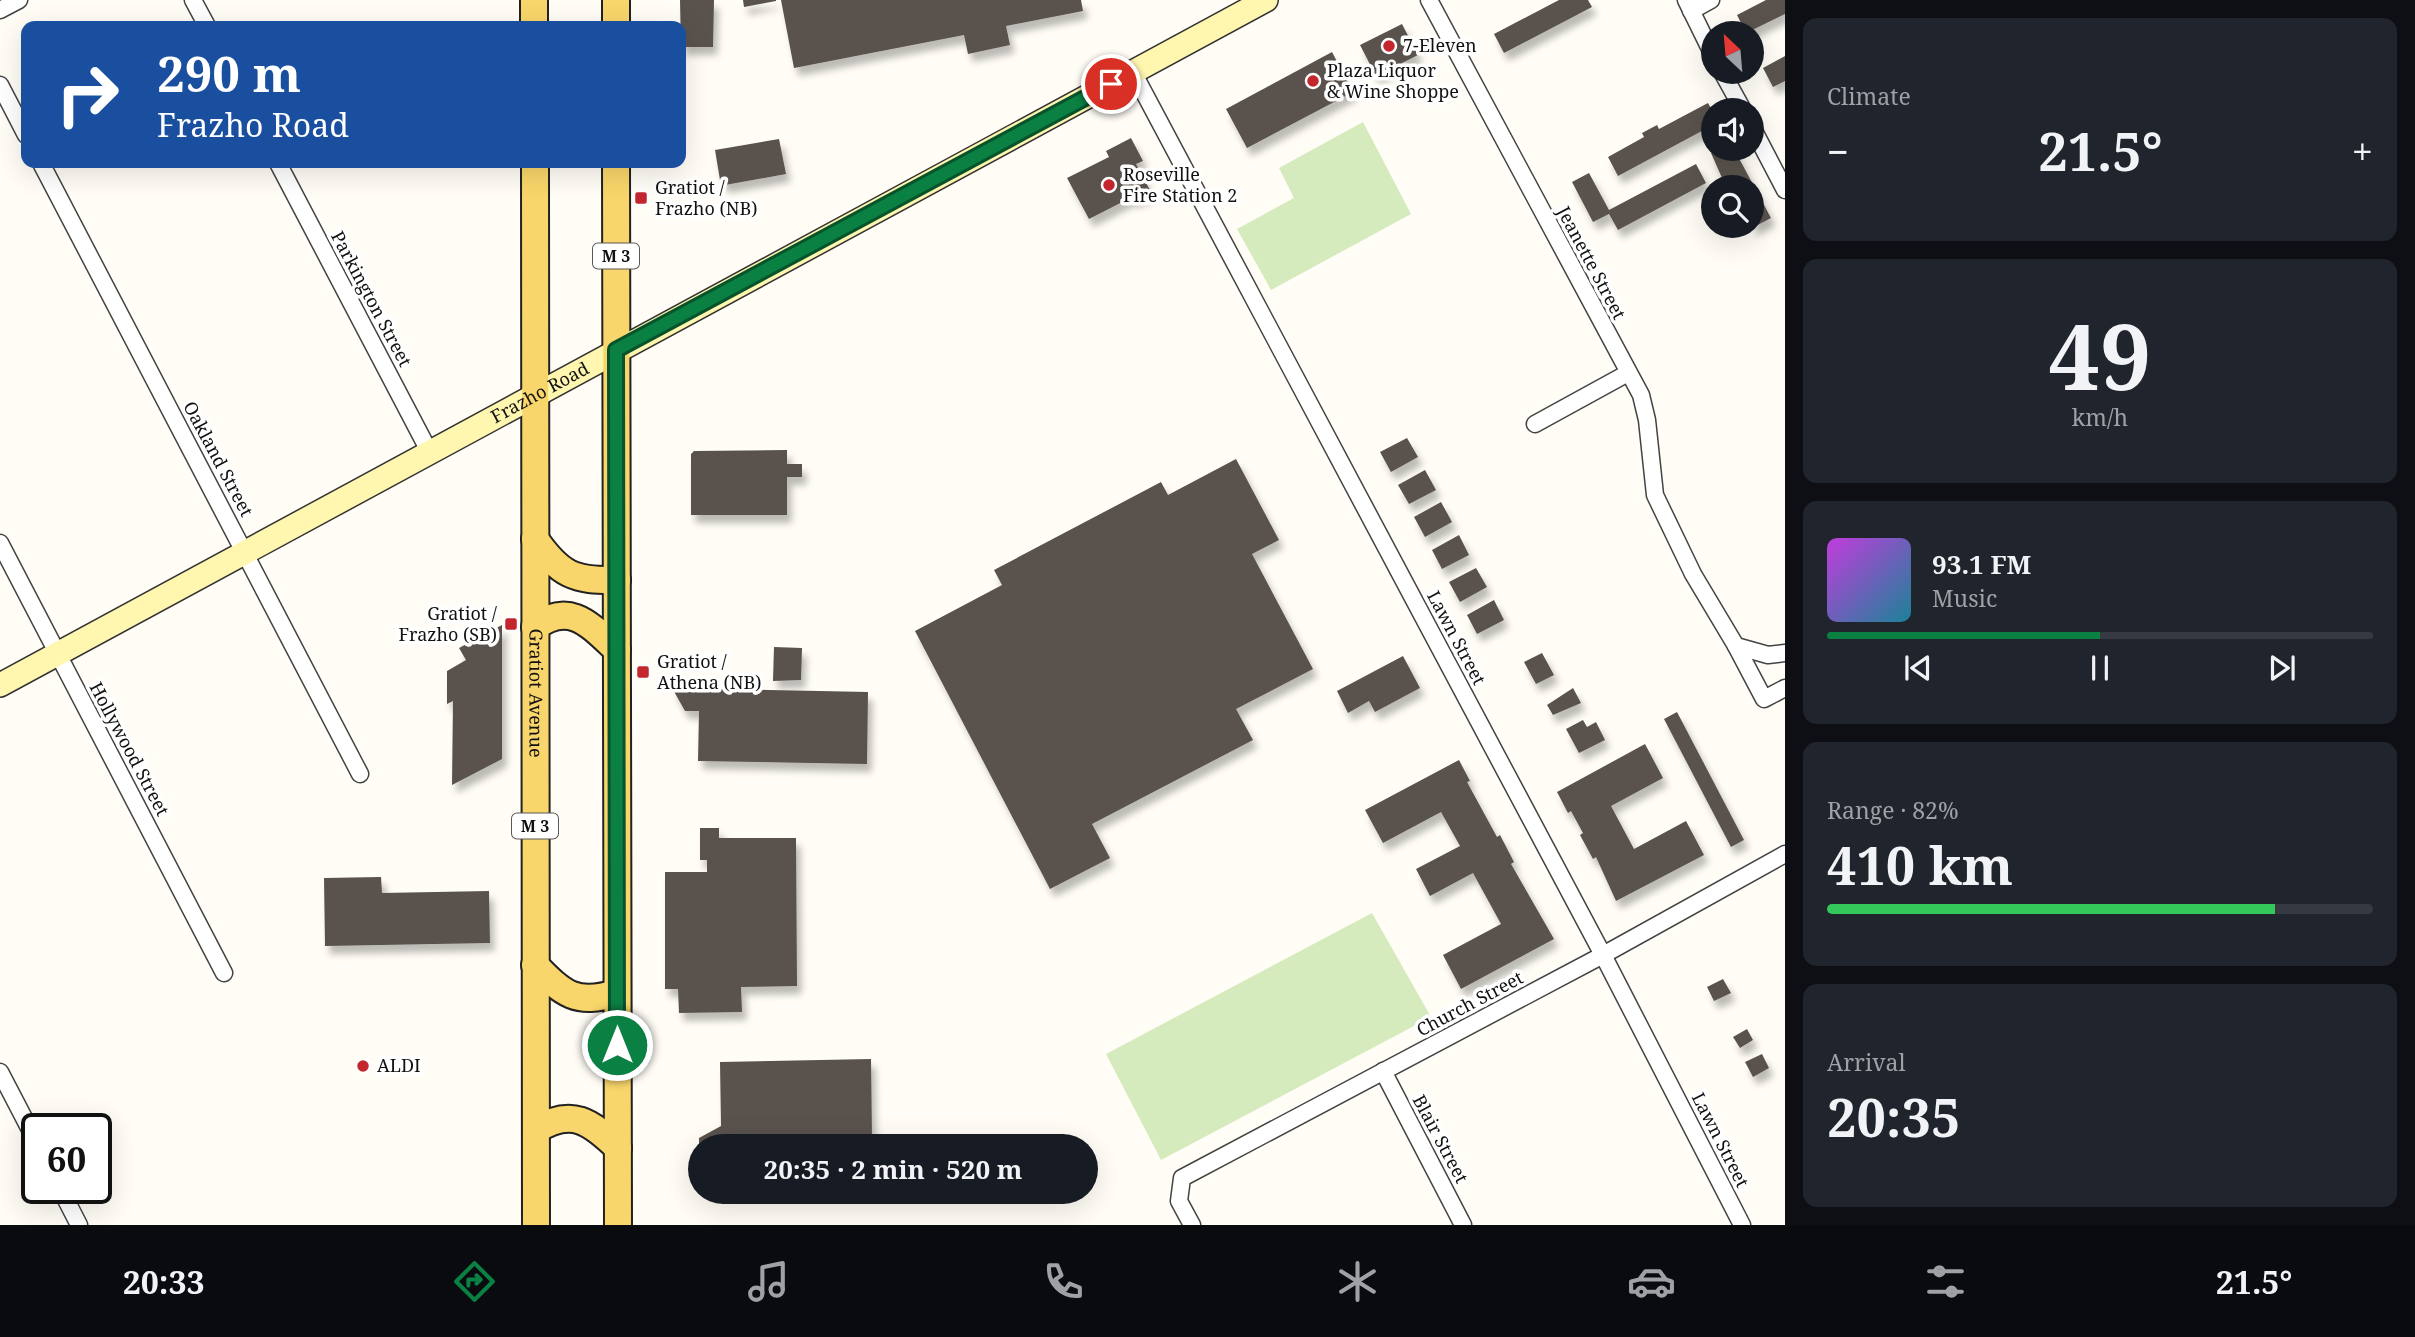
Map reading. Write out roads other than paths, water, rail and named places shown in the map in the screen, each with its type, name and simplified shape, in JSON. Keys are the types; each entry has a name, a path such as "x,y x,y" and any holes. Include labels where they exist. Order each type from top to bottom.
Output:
{"main road":[{"path":"534,0 534,21"},
{"path":"616,0 616,21"},
{"name":"Gratiot Avenue","path":"535,168 536,1225"},
{"name":"M 3","path":"616,168 618,1225"},
{"path":"535,538 548,556 569,575 590,580 617,580"},
{"path":"535,627 553,616 572,616 592,628 617,650"},
{"path":"535,965 554,985 581,999 617,993"},
{"path":"536,1130 556,1119 579,1120 591,1125 618,1149"}],"street":[{"path":"0,10 19,0"},
{"path":"193,0 204,21"},
{"name":"Frazho Road","path":"0,685 1266,0"},
{"name":"Jeanette Street","path":"1429,0 1641,395 1647,420 1656,495 1684,555 1764,699 1785,688"},
{"path":"1701,31 1688,5 1711,0"},
{"name":"Lawn Street","path":"1133,72 1603,955 1742,1225"},
{"path":"0,85 21,125"},
{"path":"1764,150 1785,190"},
{"name":"Oakland Street","path":"44,168 360,774"},
{"name":"Parkington Street","path":"281,168 430,453"},
{"path":"1535,424 1628,373"},
{"name":"Hollywood Street","path":"0,543 224,973"},
{"path":"1735,646 1751,653 1785,653"},
{"name":"Church Street","path":"1192,1225 1180,1201 1182,1178 1603,955 1785,854"},
{"name":"Blair Street","path":"1383,1071 1463,1225"},
{"path":"0,1072 21,1113"},
{"path":"68,1204 79,1225"}],"place":[{"name":"7-Eleven","path":"1389,46"},
{"name":"Plaza Liquor & Wine Shoppe","path":"1313,81"},
{"name":"Roseville Fire Station 2","path":"1109,185"},
{"name":"Gratiot / Frazho (NB)","path":"641,198"},
{"name":"Gratiot / Frazho (SB)","path":"511,624"},
{"name":"Gratiot / Athena (NB)","path":"643,672"},
{"name":"ALDI","path":"363,1066"}]}
